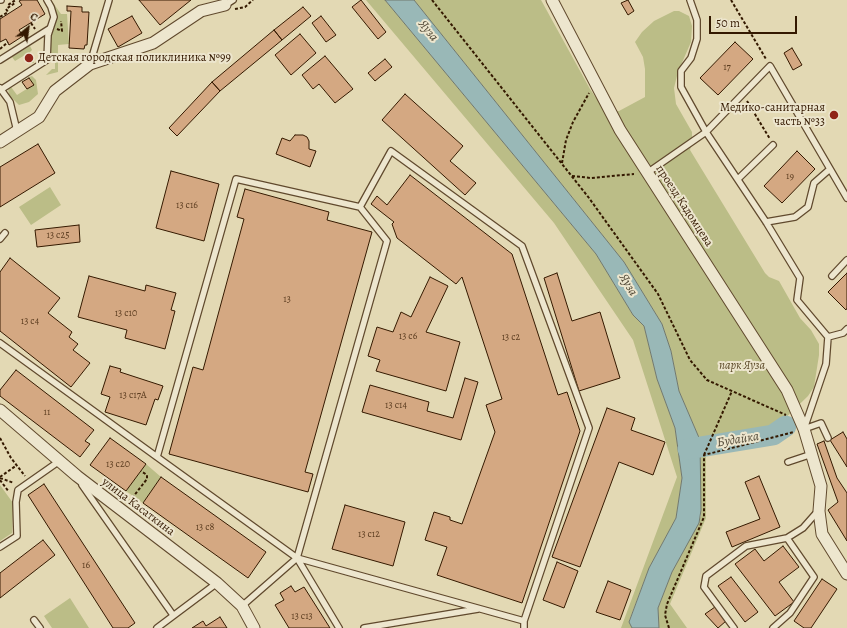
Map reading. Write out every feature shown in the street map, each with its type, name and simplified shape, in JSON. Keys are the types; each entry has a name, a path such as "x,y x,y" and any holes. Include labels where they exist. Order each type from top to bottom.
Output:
{"street":[{"name":"проезд Кадомцева","path":"552,0 620,130 787,390 803,426 821,486 819,511 822,534 847,574"},
{"path":"0,142 39,117 55,90 90,64 153,43 201,11 229,3"},
{"name":"улица Касаткина","path":"2,414 58,462 217,583 242,606 254,628"}],"lane":[{"path":"17,132 10,102 1,88 47,60 49,29 54,17 47,0"},
{"path":"90,64 109,0"},
{"path":"690,0 697,20 697,39 691,58 681,71 681,87 706,132 766,222 800,278 797,300 828,337 826,364 803,426 821,423 828,438"},
{"path":"0,60 49,29"},
{"path":"647,173 706,132 770,66 847,198"},
{"path":"738,179 773,145"},
{"path":"360,207 391,151 522,246 589,428 524,621 524,628"},
{"path":"766,222 795,217 808,207 814,184 830,170"},
{"path":"157,457 236,179 360,207 388,240 297,558 242,606"},
{"path":"0,239 5,233"},
{"path":"832,276 847,260"},
{"path":"828,337 843,333 847,329"},
{"path":"0,343 297,558 524,621"},
{"path":"788,462 812,454"},
{"path":"0,547 17,536 16,502 18,490 58,462"},
{"path":"77,476 172,615"},
{"path":"734,628 704,587 706,576 746,546 786,538 803,528 819,511"},
{"path":"773,628 790,614 814,577 786,538"},
{"path":"297,558 339,628"},
{"path":"157,628 172,615 217,583"},
{"path":"364,628 480,609"},
{"path":"34,620 40,628"}],"path":[{"path":"432,0 572,176 658,294 690,360 707,380 803,426"},
{"path":"731,0 770,66"},
{"path":"0,17 8,12 6,8 15,3 14,1 4,7"},
{"path":"31,23 34,27"},
{"path":"0,49 8,42"},
{"path":"562,163 566,140 573,122 595,81"},
{"path":"743,94 773,145"},
{"path":"572,176 591,178 647,173"},
{"path":"669,628 665,615 667,604 704,517 704,455 732,391"},
{"path":"704,455 803,426"},
{"path":"0,438 29,482"},
{"path":"0,478 17,465"},
{"path":"122,511 146,480 147,475 141,471"},
{"path":"0,478 24,486"}],"green space":[{"path":"51,0 61,14 67,14 69,44 58,45 58,72 46,75 52,69 55,69 55,61 51,61 51,35 57,15"},
{"path":"366,0 385,0 596,254 633,315 644,326 657,379 675,428 682,478 676,518 649,568 629,621 632,628 621,628 677,477 633,340 554,223"},
{"name":"парк Яуза","path":"414,0 541,0 590,89 605,111 619,111 645,97 645,69 643,57 635,42 642,32 654,21 674,11 679,11 689,16 692,26 691,42 678,72 674,88 676,104 692,132 692,143 690,150 765,273 769,277 779,281 800,318 811,330 819,344 819,355 814,387 808,396 772,431 700,440 679,391 671,351 662,324 624,262"},
{"path":"30,46 32,50 30,52 34,63 30,63 25,55 15,61 12,57"},
{"path":"32,76 36,80 38,94 29,102 19,105 9,95 8,88 11,87 17,95 33,85 29,77"},
{"path":"50,187 61,205 31,225 19,207"},
{"path":"701,456 706,456 706,518 670,604 687,628 659,628 658,608 672,572 701,516"},
{"path":"146,464 161,477 143,503 126,491"},
{"path":"0,485 13,503 12,533 0,541"},
{"path":"70,598 89,628 52,628 44,616"}],"water":[{"name":"Яуза","path":"385,0 414,0 624,262 662,324 671,351 679,391 700,440 701,510 699,523 672,572 658,608 659,628 632,628 629,622 649,568 676,518 682,478 675,428 657,379 644,326 633,315 596,254"}],"building":[{"path":"37,0 45,14 19,30 23,36 9,45 6,39 0,42 0,19 22,5 19,1"},
{"path":"139,0 191,0 160,25"},
{"path":"361,0 386,32 378,39 352,7"},
{"path":"628,0 634,11 628,15 621,3"},
{"path":"67,6 82,7 82,12 89,12 87,45 85,45 84,49 69,48 71,11 67,11"},
{"path":"303,7 311,16 282,40 274,30"},
{"path":"132,16 142,33 118,47 108,29"},
{"path":"321,16 336,35 326,42 312,23"},
{"path":"274,30 282,40 220,91 212,82"},
{"path":"300,34 316,53 291,75 275,55"},
{"path":"735,42 753,59 718,95 700,78"},
{"path":"792,48 802,65 793,70 784,53"},
{"path":"325,56 353,89 335,103 319,84 313,89 302,75"},
{"path":"385,59 392,67 375,81 368,73"},
{"path":"29,78 34,85 27,89 22,82"},
{"path":"212,82 220,91 177,136 169,128"},
{"path":"405,94 463,146 450,161 476,183 465,195 382,120"},
{"path":"295,135 303,135 307,137 309,141 309,149 316,151 310,167 276,154 282,138 290,141"},
{"path":"38,144 55,173 0,207 0,167"},
{"path":"797,151 815,169 782,203 764,186"},
{"path":"171,171 219,184 204,241 156,228"},
{"path":"410,175 512,254 558,395 567,392 580,431 522,603 437,575 447,547 425,540 434,512 450,517 450,520 462,524 495,432 486,405 502,399 462,277 456,284 397,238 392,224 394,222 371,204 377,196 387,205"},
{"path":"245,189 329,212 327,220 372,232 305,472 313,474 308,492 169,454 193,367 203,370 244,219 237,217"},
{"path":"79,225 80,242 37,247 35,230"},
{"path":"10,258 60,298 48,313 72,332 69,337 78,344 73,350 90,363 71,387 0,331 0,272"},
{"path":"557,273 572,321 600,312 620,378 579,391 544,278"},
{"path":"847,273 847,308 846,310 828,292"},
{"path":"89,276 145,291 146,285 176,293 171,310 175,311 165,349 125,338 127,330 78,317"},
{"path":"430,277 448,286 426,332 460,342 446,391 376,371 380,360 368,356 377,327 393,332 401,312 411,317"},
{"path":"110,366 121,369 120,372 163,386 158,400 155,399 146,425 105,412 110,397 101,394"},
{"path":"16,370 94,430 85,441 90,444 80,457 0,396 0,390"},
{"path":"465,378 478,382 461,440 362,412 370,385 429,402 427,411 453,418"},
{"path":"607,408 635,418 631,430 665,442 653,475 619,462 580,567 552,557"},
{"path":"843,432 847,439 847,467 830,440"},
{"path":"110,438 146,464 126,491 90,465"},
{"path":"824,441 837,478 847,493 847,541 828,510 838,502 817,444"},
{"path":"759,476 780,527 732,547 726,532 760,519 745,482"},
{"path":"161,477 266,552 248,578 143,503"},
{"path":"44,484 135,623 128,628 113,628 28,495"},
{"path":"345,505 405,522 393,566 332,549"},
{"path":"43,540 55,555 0,598 0,573"},
{"path":"783,546 799,567 779,582 794,602 775,616 735,564 755,549 764,561"},
{"path":"557,562 578,571 564,608 543,600"},
{"path":"731,577 758,612 745,622 718,586"},
{"path":"822,579 837,589 811,628 804,628 794,621"},
{"path":"608,581 631,590 620,620 596,612"},
{"path":"291,586 295,592 304,587 330,628 289,628 275,605 284,600 280,593"},
{"path":"715,607 726,621 718,628 705,614"},
{"path":"220,617 227,628 192,628 203,621 206,626"}],"waterway":[{"name":"Будайка","path":"688,449 773,435 786,426"}],"place":[{"name":"Детская городская поликлиника №99","path":"29,58"},
{"name":"Медико-санитарная часть №33","path":"834,115"}]}
